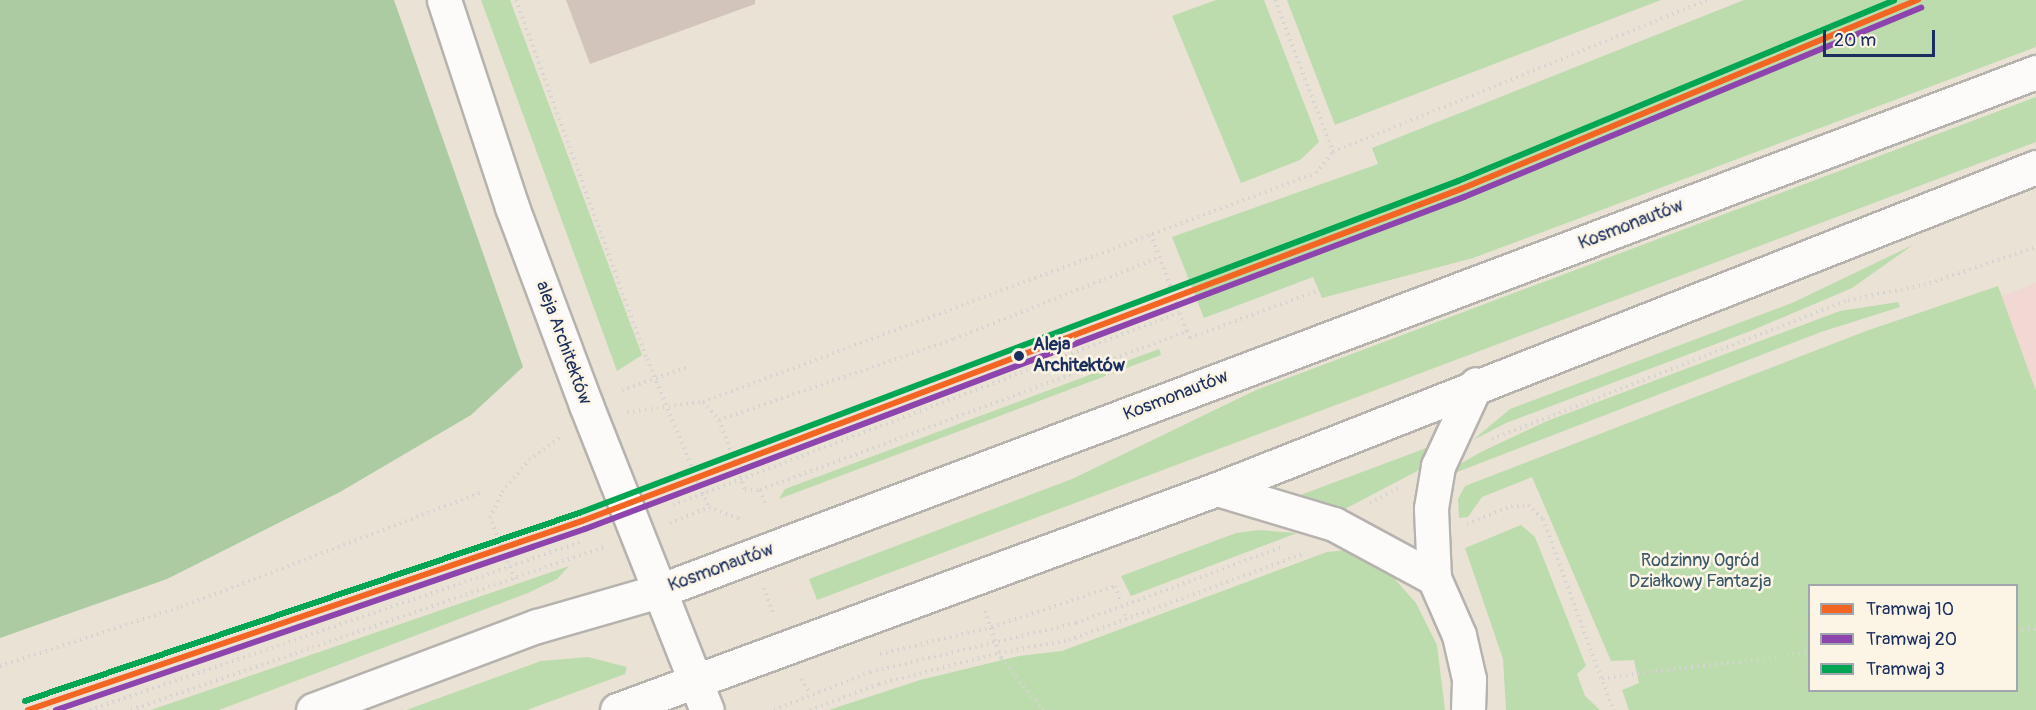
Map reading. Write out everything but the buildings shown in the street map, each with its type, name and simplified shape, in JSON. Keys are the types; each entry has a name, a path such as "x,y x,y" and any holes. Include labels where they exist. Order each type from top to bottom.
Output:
{"main road":[{"name":"aleja Architektów","path":"444,0 513,207 659,591 701,695"},
{"name":"Kosmonautów","path":"313,710 537,626 659,591 2036,72"},
{"path":"617,710 701,695 1476,384 2036,167"},
{"path":"1468,710 1469,679 1459,635 1434,578 1431,501 1438,466 1476,384"},
{"path":"1217,489 1334,524 1434,578"}],"path":[{"path":"516,0 655,379 703,493 709,507 738,518"},
{"path":"1275,0 1333,152"},
{"path":"630,411 703,402 1316,173 1333,152 1708,0"},
{"path":"1151,234 1190,338 1316,291"},
{"path":"1361,508 1523,423 1848,300 1924,285 2036,247"},
{"path":"719,420 954,339 1160,257"},
{"path":"673,506 1180,312"},
{"path":"703,402 719,420 745,490 760,490 1188,331"},
{"path":"622,390 690,366"},
{"path":"515,579 490,518 502,492 552,440"},
{"path":"760,490 765,503"},
{"path":"0,666 181,607 480,493"},
{"path":"1456,529 1511,506 1528,506 1543,519 1613,710"},
{"path":"90,710 584,541"},
{"path":"774,710 870,672 1085,620 1290,545"},
{"path":"810,710 879,684 999,653 1069,640 1310,551"},
{"path":"130,710 580,556"},
{"path":"874,656 992,627 1115,586 1120,600"},
{"path":"1125,614 1127,620"},
{"path":"990,621 999,653 1043,710"},
{"path":"2018,630 2036,628"},
{"path":"1602,678 1808,653"},
{"path":"797,673 810,694"},
{"path":"836,693 838,699"}],"shaded area":[{"path":"2036,283 2036,391 2001,296"}],"green space":[{"path":"0,0 394,0 523,367 471,415 340,492 167,579 0,638"},
{"path":"481,0 510,0 642,355 617,371"},
{"path":"1216,0 1264,0 1319,142 1300,160 1241,183 1172,16"},
{"path":"1287,0 1661,0 1335,125"},
{"path":"1744,0 2036,0 2036,47 1473,258 1322,298 1313,277 1204,318 1172,237 1378,164 1372,148"},
{"path":"2036,97 2036,142 817,600 809,579 1072,479 1256,390"},
{"path":"1913,245 1852,288 1753,330 1506,423 1473,440 1510,409 1792,303"},
{"name":"Rodzinny Ogród Działkowy Fantazja","path":"1998,286 2036,391 2036,710 1629,710 1622,690 1639,683 1634,660 1611,661 1532,477 1482,497 1468,517 1459,518 1458,499 1465,486 1866,331"},
{"path":"1898,302 1900,307 1821,332 1452,474 1455,467 1481,452 1547,421 1840,311"},
{"path":"1159,349 1161,355 779,499 785,489"},
{"path":"1429,447 1423,468 1343,510 1295,497"},
{"path":"1521,525 1535,537 1586,666 1577,674 1585,696 1600,710 1506,710 1503,659 1465,548"},
{"path":"1258,530 1297,533 1131,596 1121,576 1236,533"},
{"path":"1356,549 1384,567 1416,603 1437,645 1445,710 829,710 920,680 1019,656 1062,651 1327,552"},
{"path":"569,566 557,579 528,593 219,710 151,710"},
{"path":"588,657 627,667 625,674 527,710 406,710 541,661"}],"tram line":[{"name":"3","path":"25,701 579,513 1458,181 1894,0"},
{"name":"10","path":"28,710 582,521 1461,189 1918,0"},
{"name":"20","path":"56,710 585,529 1464,197 1921,8"}],"place":[{"name":"Aleja Architektów","path":"1019,356"}]}
